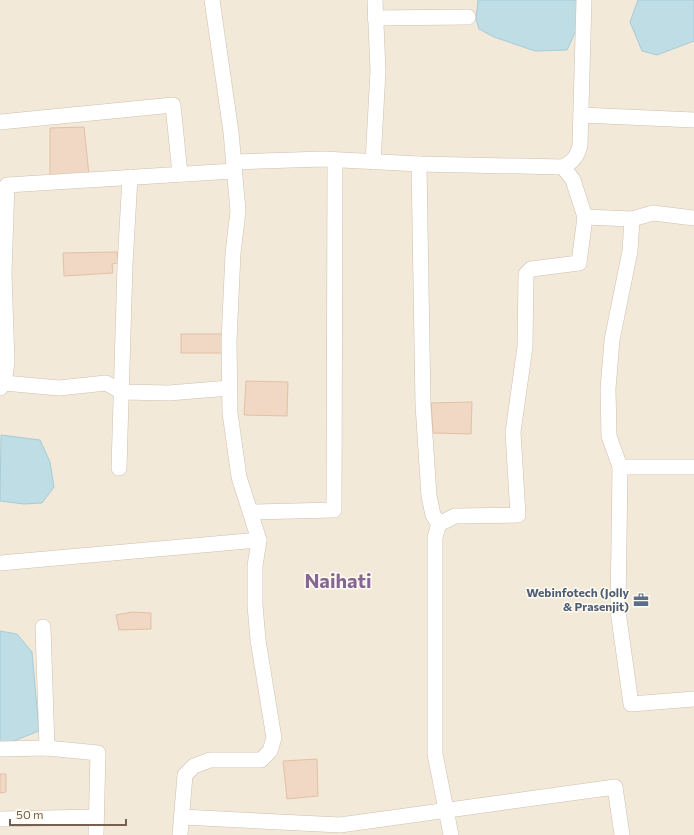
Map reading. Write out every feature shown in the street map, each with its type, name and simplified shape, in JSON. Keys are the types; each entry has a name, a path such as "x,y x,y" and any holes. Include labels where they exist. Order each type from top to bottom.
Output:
{"street":[{"path":"180,835 185,775 194,766 210,760 261,760 270,751 274,738 258,640 255,566 259,540 239,476 230,413 229,341 233,253 238,211 230,124 212,0"},
{"path":"374,162 378,71 375,0"},
{"path":"229,388 169,393 122,392 106,383 59,388 2,386 4,362 3,220 8,185 180,174 234,166 335,160 419,164 563,167 572,162 579,153 584,0"},
{"path":"375,18 468,17"},
{"path":"0,122 173,105 180,174"},
{"path":"581,115 694,120"},
{"path":"251,512 334,510 335,160"},
{"path":"419,164 424,412 429,496 433,515 439,524"},
{"path":"451,835 435,754 435,537 439,524 455,516 518,515 513,432 525,347 526,274 531,269 579,263 585,217 573,180 563,167"},
{"path":"119,468 125,265 130,177"},
{"path":"585,217 632,218 653,213 694,218"},
{"path":"632,218 630,251 612,340 608,388 609,436 620,467 618,611 631,704 694,699"},
{"path":"620,467 694,467"},
{"path":"0,563 259,540"},
{"path":"43,626 47,748"},
{"path":"0,749 47,748 98,752 95,817 96,835"},
{"path":"182,817 340,825 615,787 622,835"},
{"path":"0,819 95,817"}],"shaded area":[{"path":"0,0 694,0 694,835 0,835"}],"water":[{"path":"478,0 579,0 579,24 567,50 535,51 494,37 479,29 476,19"},
{"path":"638,0 694,0 694,41 657,55 642,51 630,22"},
{"path":"1,435 40,440 50,462 54,487 42,503 24,504 0,501"},
{"path":"0,631 17,634 32,652 39,731 11,742 0,744"}],"building":[{"path":"84,127 89,175 50,176 50,128"},
{"path":"117,252 118,263 112,264 113,273 64,276 63,253"},
{"path":"181,334 226,334 226,353 181,353"},
{"path":"246,381 288,382 287,416 244,415"},
{"path":"472,402 471,434 433,433 431,403"},
{"path":"132,612 151,613 151,629 119,630 116,615"},
{"path":"317,759 318,796 287,799 283,761"},
{"path":"0,774 6,774 6,792 0,793"}],"place":[{"name":"Webinfotech (Jolly & Prasenjit)","path":"641,600"}],"district":[{"name":"Naihati","path":"338,581"}]}
